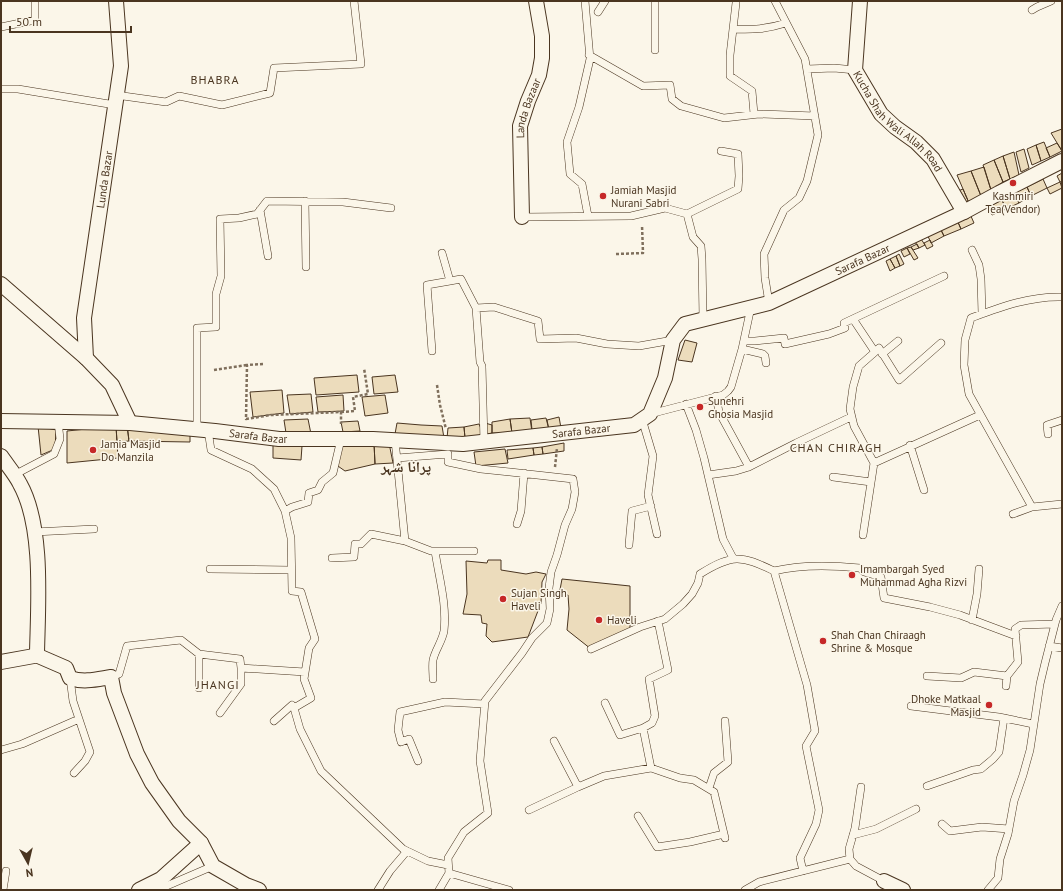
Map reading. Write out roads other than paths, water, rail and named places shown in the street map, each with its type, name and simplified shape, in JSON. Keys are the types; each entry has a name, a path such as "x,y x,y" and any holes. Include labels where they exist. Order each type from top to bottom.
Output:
{"street":[{"name":"Lunda Bazar","path":"86,358 84,318 121,66 116,1"},
{"name":"Landa Bazaar","path":"522,217 520,126 528,101 539,75 542,58 542,36 536,1"},
{"name":"Kucha Shah Wali Allah Road","path":"860,1 855,70 881,114 895,127 916,142 933,159 964,212"},
{"name":"Sarafa Bazar","path":"1,421 130,422 202,429 279,439 395,440 463,444 634,425 646,416 665,378 673,340 685,324 703,318 768,303 964,212 999,192 1060,164"},
{"path":"1,284 86,358 112,384 130,422"},
{"path":"1,456 20,484 30,509 34,532 38,579 36,655"},
{"path":"1,662 36,655 66,668 70,678 88,681 111,677 114,693 134,746 152,783 179,821 201,843 213,866 246,885 259,890"},
{"path":"143,888 161,880 201,843"},
{"path":"884,881 903,890"}],"lane":[{"path":"1,27 35,20 35,1"},
{"path":"1,89 18,88 116,100 166,102 179,96 222,105 270,93 274,68 361,64 354,1"},
{"path":"585,1 589,55 586,80 579,107 567,142 570,174 582,184 588,216"},
{"path":"598,12 605,1"},
{"path":"655,1 655,50"},
{"path":"768,303 764,254 784,210 799,198 807,181 818,134 805,59 775,1"},
{"path":"1032,10 1051,1"},
{"path":"736,3 730,76 752,91 754,114"},
{"path":"733,29 766,29 786,23"},
{"path":"589,55 643,86 670,85 672,99 681,106 724,118 754,114 815,116"},
{"path":"807,69 834,68 855,70"},
{"path":"522,217 632,216 665,208 687,214 738,189 738,154 721,151"},
{"path":"294,708 310,698 304,680 309,648 314,639 301,592 292,591 291,538 285,511 274,488 252,469 211,450 202,429 197,328 216,327 216,294 221,276 220,219 238,218 257,214 267,201 344,202 391,208"},
{"path":"305,202 306,267"},
{"path":"260,210 268,256"},
{"path":"687,214 694,237 701,246 703,318"},
{"path":"972,250 979,264 982,314"},
{"path":"442,253 450,280"},
{"path":"743,345 755,341 784,338 784,344 829,334 845,328 844,323 944,276"},
{"path":"432,351 427,285 461,279 476,308 480,362 482,366 484,442"},
{"path":"1032,506 969,394 964,364 965,340 971,318 1012,303 1050,296 1062,297"},
{"path":"476,308 494,307 538,322 540,339 576,338 607,344 639,346 673,340"},
{"path":"657,534 648,495 653,456 646,416 723,395 728,392 731,387 743,345 752,307"},
{"path":"853,319 875,352"},
{"path":"882,354 898,341"},
{"path":"863,535 874,462 854,426 850,409 853,387 859,366 879,348 899,380 941,343"},
{"path":"743,345 763,354 766,364"},
{"path":"716,396 719,412 749,467"},
{"path":"686,404 696,430 724,539 732,558"},
{"path":"874,462 980,415"},
{"path":"708,475 736,471 749,467 852,417"},
{"path":"1048,434 1047,425 1062,420"},
{"path":"14,475 54,454 60,439 58,421"},
{"path":"285,511 308,502 309,493 318,490 322,482 333,473 341,439"},
{"path":"395,440 405,541"},
{"path":"910,445 924,490"},
{"path":"397,458 448,454 448,462 481,469 573,479 575,492 572,509 560,537 557,555 551,572 549,588 550,609 547,623 532,638 484,704 480,761 488,813 464,832 448,858 449,873 439,890"},
{"path":"516,524 521,511 524,473"},
{"path":"833,477 871,482"},
{"path":"1013,514 1032,506 1062,504"},
{"path":"629,545 632,511 651,506"},
{"path":"34,532 94,529"},
{"path":"332,558 354,557 355,544 361,544 372,534 405,541 431,551 474,551"},
{"path":"433,679 433,660 441,643 444,631 442,587 435,551"},
{"path":"591,649 640,627 665,619 683,604 692,594 698,583 700,574 732,558 754,561 774,571 792,567 829,565 860,568 864,572 881,577 884,598 930,607 960,615 1016,636"},
{"path":"210,569 292,570"},
{"path":"972,620 977,594 979,569"},
{"path":"774,571 807,685 815,731 806,746 818,810 816,824 800,858 803,871"},
{"path":"988,890 998,878 1000,859 1009,829 1014,801 1030,750 1040,684 1055,624 1062,606"},
{"path":"606,703 620,735 643,728 652,723 655,716 649,679 668,670 658,621"},
{"path":"1006,686 1007,676 1018,662 1015,630 1021,625 1055,624"},
{"path":"111,677 119,674 127,646 181,640 199,654 240,659 240,684 220,713"},
{"path":"1049,646 1062,648"},
{"path":"199,654 199,688"},
{"path":"241,668 305,672"},
{"path":"927,676 961,678 974,672 1007,676"},
{"path":"70,678 73,701 90,752 85,761 74,773"},
{"path":"418,761 409,739 401,742 398,730 400,712 445,702 484,704"},
{"path":"274,722 292,705 294,708"},
{"path":"911,706 1004,718 1033,724"},
{"path":"294,708 300,730 321,771 403,849 428,861 448,865"},
{"path":"927,786 973,770 982,769 994,759 999,752 1004,718"},
{"path":"1,750 22,744 79,719"},
{"path":"709,788 714,773 728,762 725,721"},
{"path":"643,728 652,768"},
{"path":"554,741 578,787"},
{"path":"529,810 604,776 652,768 680,778 694,780 714,792 725,836 657,847 638,816"},
{"path":"860,787 855,828 849,849 850,859 856,866 884,881"},
{"path":"853,835 876,829 916,809"},
{"path":"942,824 950,831 982,827 1009,829"},
{"path":"378,890 390,870 407,851"},
{"path":"745,890 759,882 850,859"},
{"path":"143,888 162,888 213,866"},
{"path":"3,890 6,870"},
{"path":"449,873 509,890"}],"place":[{"name":"Kashmiri Tea(Vendor)","path":"1013,183"},
{"name":"Jamiah Masjid Nurani Sabri","path":"603,196"},
{"name":"Sunehri Ghosia Masjid","path":"700,407"},
{"name":"Jamia Masjid Do Manzila","path":"93,450"},
{"name":"Imambargah Syed Muhammad Agha Rizvi","path":"852,575"},
{"name":"Sujan Singh Haveli","path":"503,599"},
{"name":"Haveli","path":"599,620"},
{"name":"Shah Chan Chiraagh Shrine & Mosque","path":"823,641"},
{"name":"Dhoke Matkaal Masjid","path":"989,705"}],"district":[{"name":"BHABRA","path":"215,79"},
{"name":"CHAN CHIRAGH","path":"836,447"},
{"name":"پرانا شہر","path":"406,466"},
{"name":"JHANGI","path":"218,684"}]}
